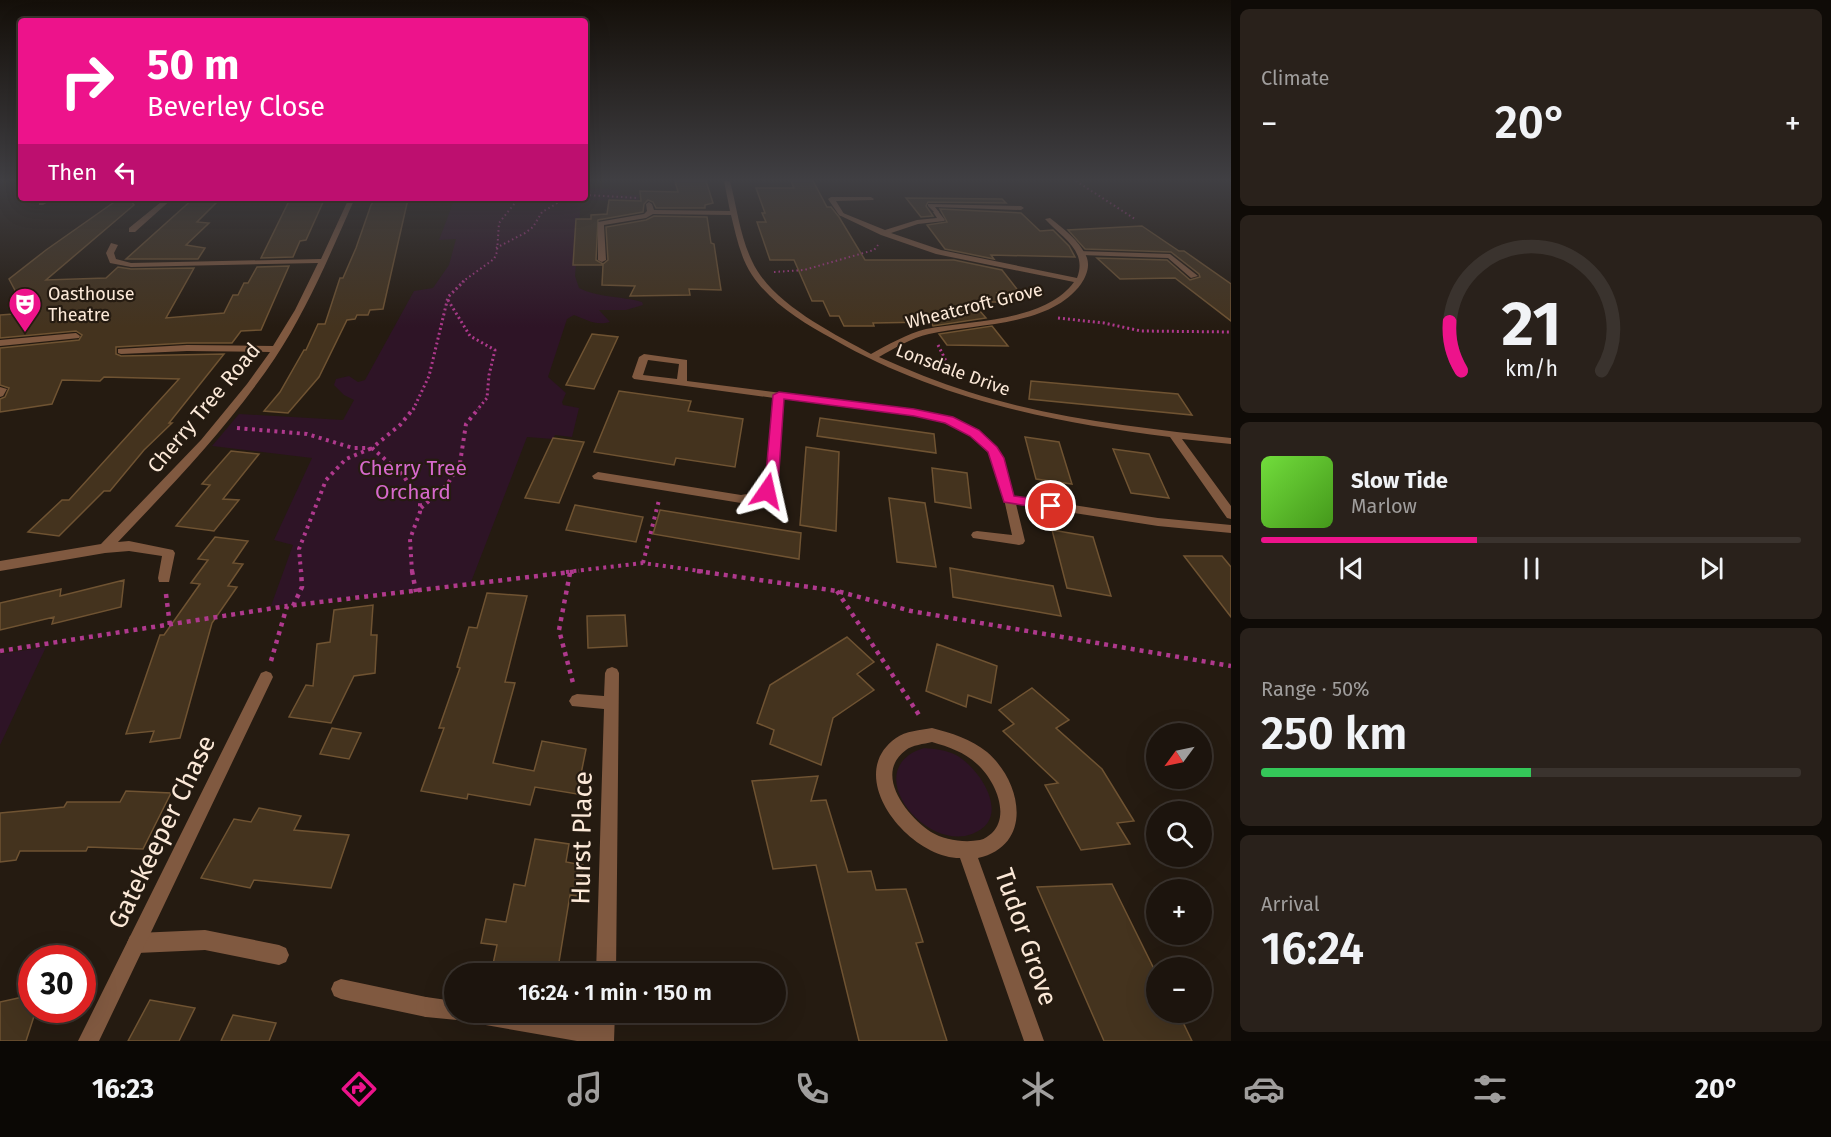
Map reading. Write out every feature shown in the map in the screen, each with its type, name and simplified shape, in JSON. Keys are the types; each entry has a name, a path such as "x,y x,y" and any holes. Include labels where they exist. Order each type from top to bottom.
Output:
{"street":[{"name":"Cherry Tree Road","path":"105,548 217,426 276,349 301,305 337,230"},
{"path":"600,230 602,260"},
{"name":"Lonsdale Drive","path":"739,230 744,249 755,273 774,294 808,321 872,357 941,386 1000,405 1070,421 1231,441"},
{"name":"Wheatcroft Grove","path":"872,357 923,333 1038,309 1071,294 1079,281 957,257 876,230"},
{"path":"888,235 900,230"},
{"path":"1058,230 1081,253 1085,267 1079,281"},
{"path":"114,245 110,253 113,261 131,265 322,261"},
{"path":"1081,253 1170,256 1194,276"},
{"path":"0,343 76,336"},
{"path":"121,351 188,348 276,349"},
{"path":"682,382 684,362 644,357 636,377 934,416 962,426 985,441 998,458 1019,541 977,535"},
{"path":"598,476 741,499 762,495 771,485 779,395"},
{"path":"1174,435 1231,515"},
{"path":"1009,499 1158,522 1231,529"},
{"path":"0,566 129,546 169,553 164,578"},
{"name":"Hurst Place","path":"606,963 612,673"},
{"name":"Gatekeeper Chase","path":"88,1041 266,677"},
{"path":"577,701 611,703"},
{"name":"Tudor Grove","path":"932,735 952,740 971,749 988,764 1001,782 1009,802 1009,821 1001,837 987,847 967,852 946,848 925,839 906,825 892,807 885,788 884,770 888,754 898,743 914,736 932,735"},
{"name":"Tudor Grove","path":"967,852 1034,1041"},
{"path":"137,943 205,940 279,955"},
{"path":"341,989 444,1010"},
{"path":"522,1023 604,1038"}],"path":[{"path":"293,606 302,587 300,549 326,480 332,470 344,460 372,448 391,435 406,420 423,397 447,299 460,284 490,264 496,256 498,230"},
{"path":"496,248 530,230"},
{"path":"755,273 804,270 874,250 880,243 880,239 888,235"},
{"path":"416,591 409,555 412,531 421,508 447,485 460,462 466,424 487,398 489,375 495,353 495,350 470,336 447,299"},
{"path":"1038,309 1055,318 1104,323 1141,331 1231,332"},
{"path":"217,426 307,434 353,448 372,448 402,474 417,495 421,508"},
{"path":"643,563 662,487"},
{"path":"0,651 287,606 643,563 837,591 910,611 1231,666"},
{"path":"570,573 559,630 577,701"},
{"path":"164,578 170,626"},
{"path":"837,591 932,735"},
{"path":"266,677 287,606"}],"green space":[{"name":"Cherry Tree Orchard","path":"443,230 579,230 575,276 579,288 594,294 642,302 643,305 626,310 599,310 610,322 605,323 592,322 574,315 567,319 548,377 566,393 563,405 579,408 572,437 555,435 553,439 527,437 471,582 271,606 293,545 274,540 312,458 212,446 239,414 343,420 354,400 344,395 334,385 336,379 349,376 358,382 365,380 414,291 433,288 449,265 456,239 439,240"},
{"path":"46,647 0,745 0,654"},
{"path":"924,748 956,755 975,771 989,794 992,806 990,817 984,827 972,834 953,836 935,831 918,820 905,805 898,789 897,772 905,758"}],"building":[{"path":"75,230 105,230 46,280 106,278 118,267 131,269 194,268 166,318 224,313 233,295 238,295 257,267 289,266 261,330 241,331 232,343 116,347 116,354 121,356 224,354 169,423 172,423 144,450 110,491 104,491 59,536 28,532 62,500 69,500 179,379 104,377 100,381 62,380 52,404 0,412 0,399 5,397 9,388 0,385 0,348 79,340 82,335 76,331 0,338 0,315 27,313 9,279"},
{"path":"159,230 202,230 186,245 205,248 198,259 126,259"},
{"path":"275,230 311,230 306,240 300,241 293,257 261,258"},
{"path":"362,230 401,230 383,309 370,310 368,315 357,315 355,319 347,320 319,377 288,413 264,411 280,392 306,350 318,324 325,324 340,278 343,278"},
{"path":"575,230 598,230 596,260 603,264 608,260 606,230 709,230 711,243 714,244 721,290 689,289 690,295 630,296 635,286 602,285 603,265 573,265"},
{"path":"760,230 847,230 865,260 954,260 1002,270 1020,293 997,293 1004,302 972,302 986,318 933,326 931,322 844,326 839,316 830,316 823,301 812,301 794,260 770,260"},
{"path":"930,230 1053,230 1069,246 1075,257 991,255 994,259 945,249"},
{"path":"1068,230 1147,230 1179,251 1184,251 1231,284 1231,321 1175,278 1120,279 1097,258 1167,260 1190,280 1200,277 1171,252 1085,249"},
{"path":"992,326 1008,346 947,345 939,334"},
{"path":"592,334 618,337 594,389 566,385"},
{"path":"1031,381 1178,394 1192,415 1029,399"},
{"path":"619,391 691,401 688,411 743,419 735,467 676,458 674,465 594,452"},
{"path":"820,418 934,434 936,453 817,436"},
{"path":"1025,437 1059,442 1072,484 1036,479"},
{"path":"553,438 584,442 559,503 525,498"},
{"path":"806,447 839,452 836,531 800,525"},
{"path":"1113,449 1149,454 1169,498 1131,493"},
{"path":"231,451 259,454 223,499 239,500 214,531 176,526 210,485 202,484"},
{"path":"932,468 967,473 971,508 935,502"},
{"path":"889,498 925,503 936,567 897,562"},
{"path":"575,505 643,517 636,542 566,530"},
{"path":"660,510 801,533 799,559 653,534"},
{"path":"1052,530 1093,537 1111,596 1067,588"},
{"path":"215,537 248,541 233,563 243,564 228,586 237,587 212,623 180,738 150,742 154,731 126,734 160,635 164,635 200,584 191,583 208,560 198,559"},
{"path":"1184,556 1222,556 1231,567 1231,617"},
{"path":"950,568 1053,586 1061,616 953,597"},
{"path":"124,580 121,607 52,624 54,617 0,630 0,603 61,589 60,596"},
{"path":"487,593 527,596 505,682 515,683 493,763 534,771 542,741 586,749 577,794 535,787 530,805 468,794 467,799 421,791 444,728 439,728 460,668 457,667 469,627 477,628"},
{"path":"373,605 371,635 377,635 375,673 354,676 331,723 289,717 306,685 313,686 317,644 330,642 334,610"},
{"path":"625,615 627,646 588,648 587,616"},
{"path":"847,637 874,662 857,674 874,690 833,718 821,765 770,744 774,730 757,723 770,685"},
{"path":"937,644 997,666 991,703 968,695 966,707 926,691"},
{"path":"1032,688 1069,720 1056,728 1102,769 1134,821 1117,823 1130,844 1081,850 1045,785 1058,783 1003,731 1014,724 999,710"},
{"path":"332,728 361,733 349,759 320,754"},
{"path":"818,776 811,801 826,800 848,872 871,871 876,890 906,889 923,942 916,943 947,1041 859,1041 816,865 773,869 752,781"},
{"path":"126,791 171,793 143,849 88,847 86,851 20,851 16,860 0,862 0,813 64,807 67,802 120,802"},
{"path":"259,808 301,816 294,830 349,835 331,888 254,880 250,888 201,878 234,819 251,822"},
{"path":"535,839 569,844 566,862 583,865 579,896 570,895 559,963 493,963 497,945 481,943 486,919 506,922 514,884 525,886"},
{"path":"1112,884 1148,957 1146,957 1146,1023 1183,1023 1192,1041 1104,1041 1037,887"},
{"path":"18,998 18,1023 32,1023 26,1041 0,1041 0,1002"},
{"path":"150,1000 195,1008 179,1041 128,1041"},
{"path":"233,1015 276,1023 269,1041 221,1041"}],"place":[{"name":"Oasthouse Theatre","path":"25,333"}],"route":[{"path":"767,491 771,485 779,395 853,404 949,420 974,433 993,450 998,458 1009,499 1051,506"}]}
